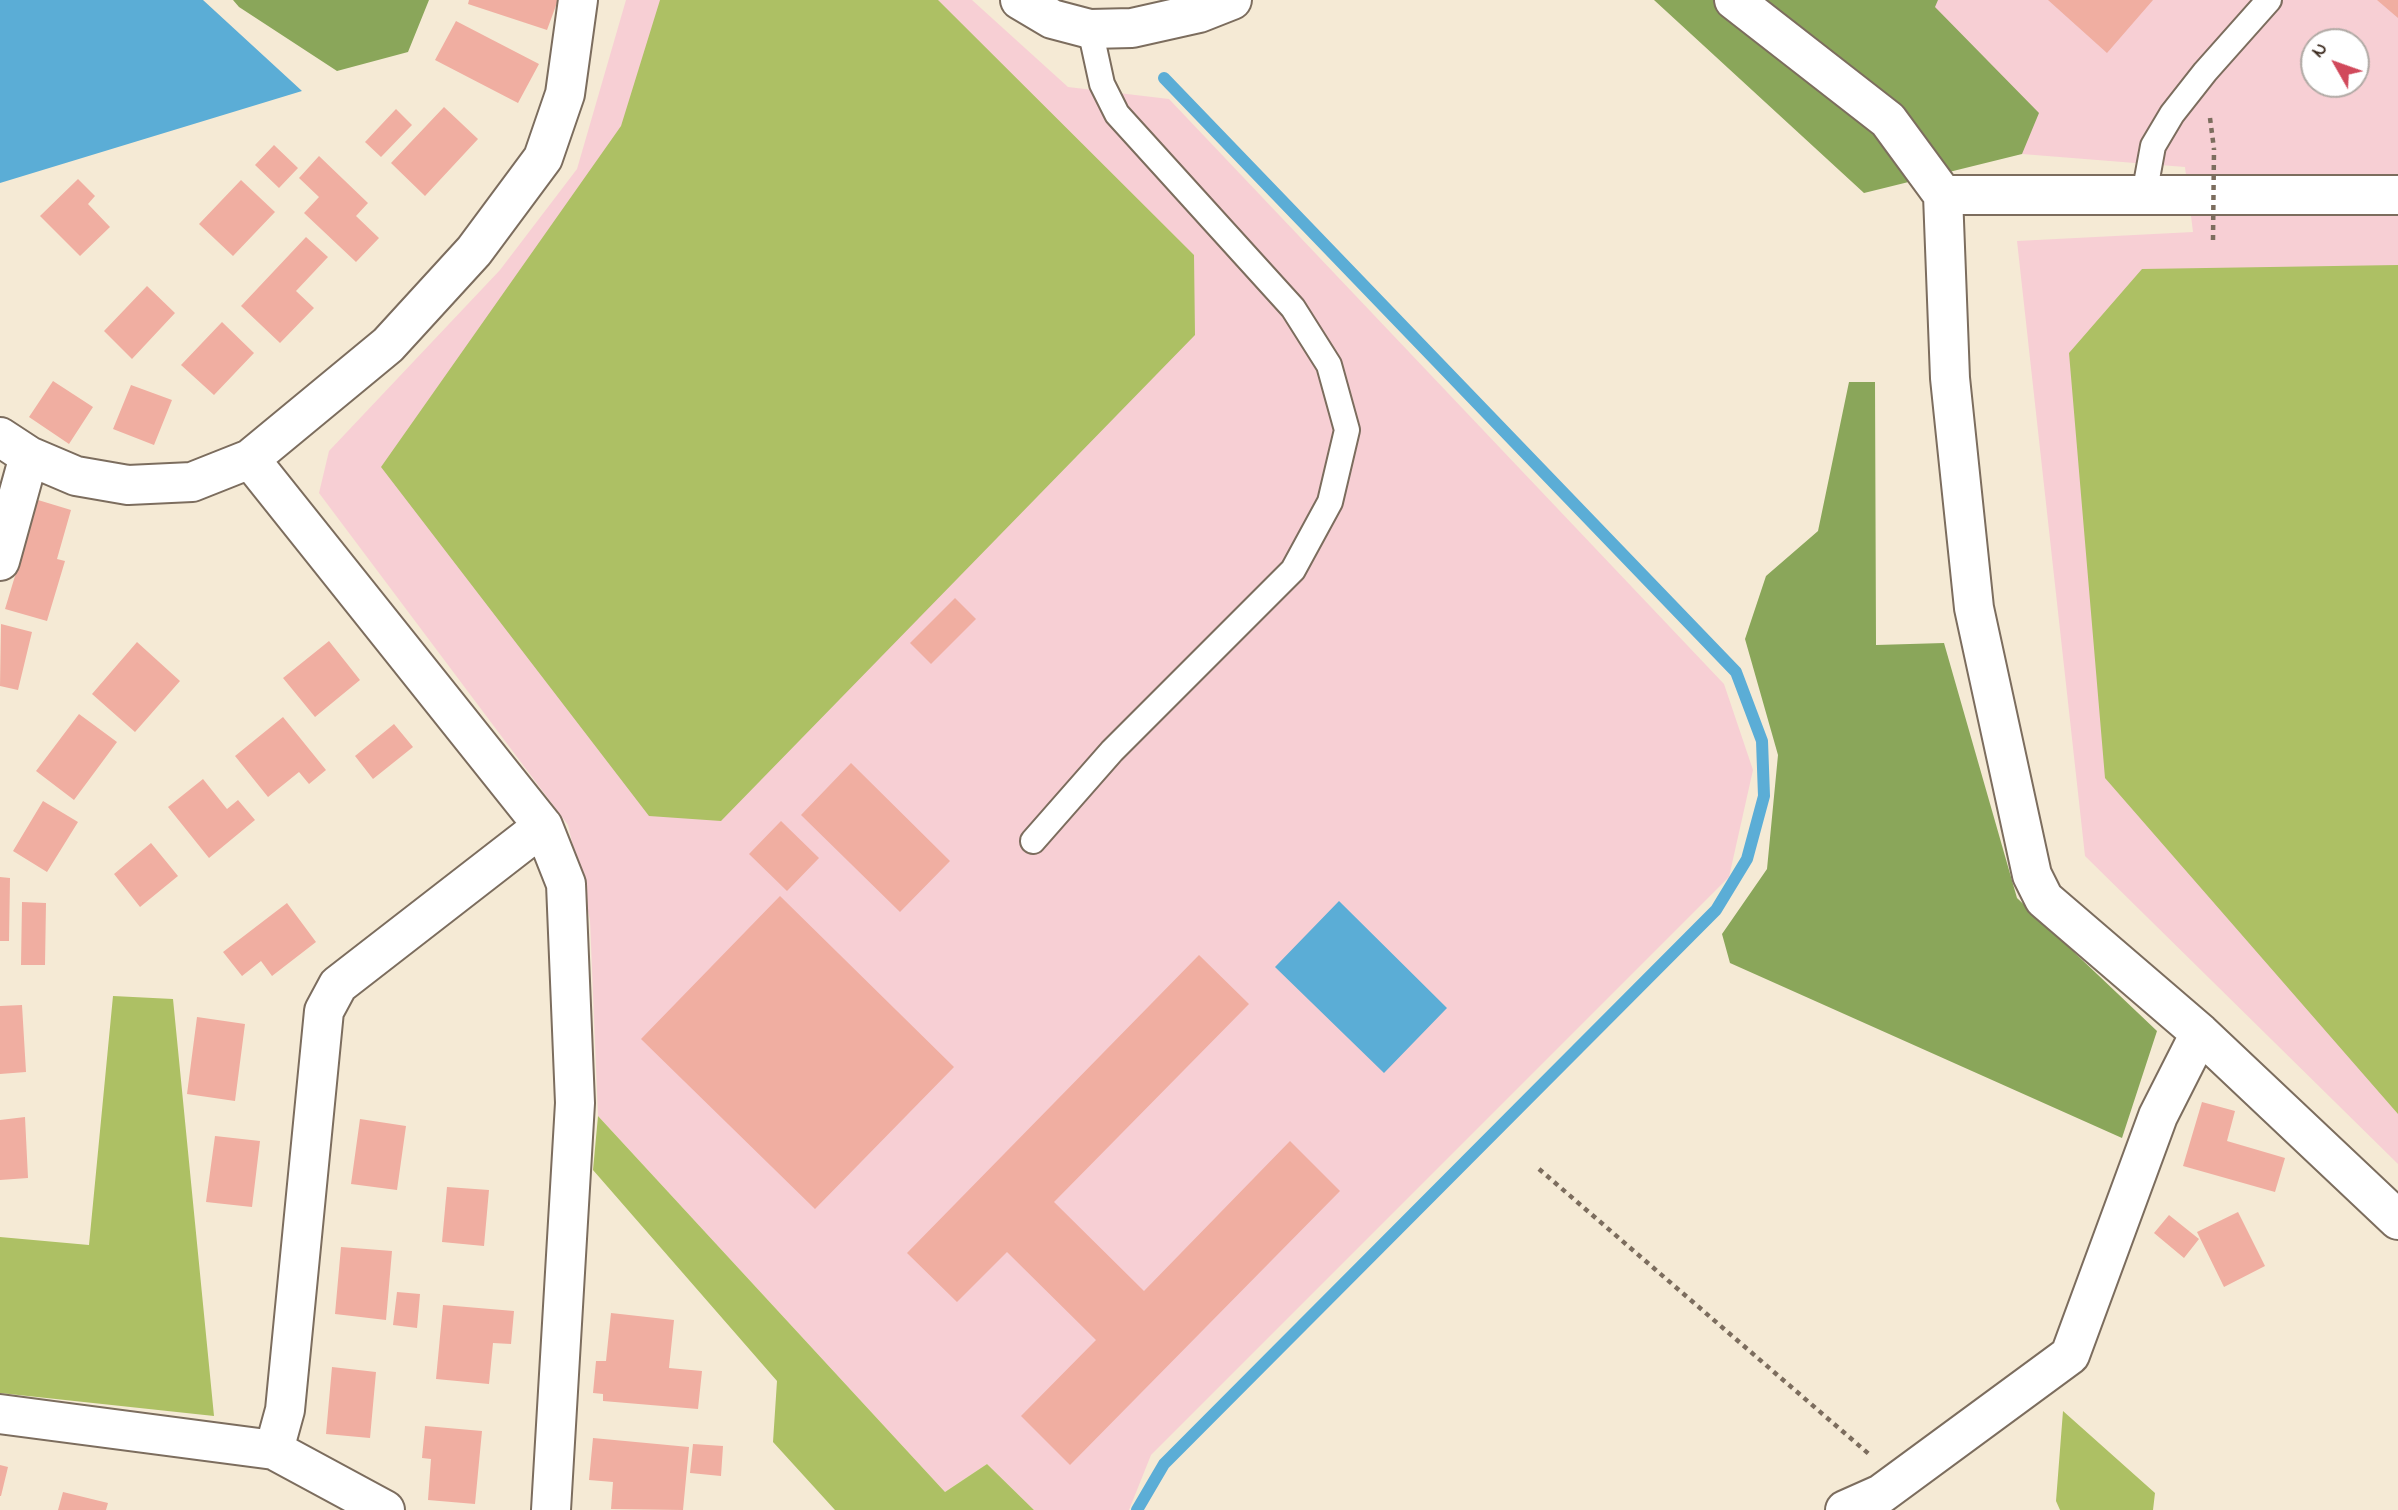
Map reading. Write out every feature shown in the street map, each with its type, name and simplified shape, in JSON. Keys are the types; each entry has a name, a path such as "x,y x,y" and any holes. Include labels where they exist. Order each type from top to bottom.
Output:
{"street":[{"path":"0,561 15,447 76,476 128,485 192,482 250,459 388,345 474,250 543,158 565,94 578,0"},
{"path":"1020,0 1052,19 1090,29 1132,28 1199,13 1232,0"},
{"path":"1734,0 1888,120 1942,195 1950,378 1974,608 2032,875 2045,899 2200,1032 2398,1220"},
{"path":"1942,195 2398,195"},
{"path":"250,459 543,826 566,884 575,1103 551,1510"},
{"path":"274,1450 285,1410 324,1011 338,985 543,826"},
{"path":"1845,1510 1881,1494 2070,1355 2158,1116 2200,1032"},
{"path":"0,1413 274,1450 386,1510"}],"lane":[{"path":"2144,195 2153,146 2172,114 2269,0"},
{"path":"1033,841 1112,751 1293,570 1330,502 1347,430 1329,365 1293,308 1117,114 1102,84 1090,29"}],"path":[{"path":"2213,240 2214,149"},
{"path":"1539,1169 1900,1480"}],"shaded area":[{"path":"626,0 972,0 1068,87 1169,99 1724,684 1753,770 1729,877 1151,1455 1129,1510 1034,1510 987,1464 945,1492 598,1116 590,920 568,825 319,493 329,451 500,270 577,169"},
{"path":"1826,0 2398,0 2398,1164 2085,856 2017,241 2193,232 2185,167 2022,154"}],"green space":[{"path":"233,0 429,0 408,52 337,71 239,7"},
{"path":"660,0 938,0 1194,255 1195,335 721,821 649,816 381,467 621,126"},
{"path":"1654,0 1938,0 1935,7 2039,113 2022,154 1864,193"},
{"path":"2398,265 2398,1114 2105,778 2069,353 2142,269"},
{"path":"1849,382 1875,382 1876,645 1944,643 2017,898 2157,1031 2122,1138 1730,963 1722,934 1767,869 1778,755 1745,639 1766,576 1818,531"},
{"path":"113,996 173,999 214,1416 0,1393 0,1237 89,1245"},
{"path":"598,1116 945,1492 987,1464 1034,1510 835,1510 773,1442 777,1381 593,1170"},
{"path":"2063,1411 2155,1493 2153,1510 2060,1510 2056,1501"}],"water":[{"path":"0,0 203,0 302,91 0,183"},
{"path":"1339,901 1447,1008 1384,1073 1275,967"}],"building":[{"path":"469,0 558,0 547,30 468,4"},
{"path":"2048,0 2153,0 2107,53"},
{"path":"2377,0 2398,0 2398,18"},
{"path":"456,21 539,64 518,103 435,60"},
{"path":"444,107 478,139 425,196 391,163"},
{"path":"396,109 412,125 381,157 365,142"},
{"path":"274,145 298,168 279,188 255,165"},
{"path":"319,156 368,203 356,216 379,238 356,262 304,213 319,197 299,178"},
{"path":"78,179 95,196 88,204 110,227 80,256 40,216"},
{"path":"241,180 275,212 233,256 199,224"},
{"path":"306,237 328,257 296,291 314,308 280,343 241,306"},
{"path":"147,286 175,313 132,359 104,331"},
{"path":"222,322 254,353 214,395 181,365"},
{"path":"53,381 93,407 69,444 29,417"},
{"path":"131,385 172,400 154,445 113,429"},
{"path":"38,500 71,510 57,559 65,561 47,621 5,609"},
{"path":"955,598 976,619 931,664 910,643"},
{"path":"1,624 32,632 18,690 0,686"},
{"path":"329,641 360,680 315,717 283,678"},
{"path":"137,642 180,681 135,732 92,694"},
{"path":"79,714 117,742 74,800 36,771"},
{"path":"283,717 326,770 309,784 299,772 268,797 235,756"},
{"path":"394,724 413,747 373,779 355,756"},
{"path":"851,763 950,861 900,912 801,815"},
{"path":"203,779 227,809 238,800 255,820 209,858 168,807"},
{"path":"43,801 78,822 47,872 13,851"},
{"path":"781,821 819,858 787,891 749,854"},
{"path":"151,843 178,876 140,907 114,874"},
{"path":"0,877 10,878 9,941 0,941"},
{"path":"780,896 954,1067 815,1209 641,1039"},
{"path":"22,902 46,903 45,965 21,965"},
{"path":"287,903 316,942 272,976 261,961 242,976 223,952"},
{"path":"1199,955 1249,1004 1054,1202 1144,1291 1290,1141 1340,1191 1070,1465 1021,1416 1096,1340 1007,1252 957,1302 907,1253"},
{"path":"22,1005 26,1072 0,1074 0,1006"},
{"path":"197,1017 245,1024 235,1101 187,1094"},
{"path":"2202,1102 2235,1111 2227,1141 2285,1158 2275,1192 2183,1166"},
{"path":"25,1117 28,1178 0,1180 0,1120"},
{"path":"360,1119 406,1126 397,1190 351,1184"},
{"path":"215,1136 260,1141 252,1207 206,1202"},
{"path":"447,1187 489,1190 484,1246 442,1242"},
{"path":"2238,1212 2265,1266 2224,1287 2197,1232"},
{"path":"2169,1215 2199,1239 2184,1258 2154,1233"},
{"path":"341,1247 392,1251 386,1320 335,1314"},
{"path":"397,1292 420,1294 417,1328 393,1325"},
{"path":"443,1305 514,1311 511,1344 493,1343 489,1384 436,1379"},
{"path":"611,1313 674,1320 669,1368 702,1371 698,1409 603,1401 603,1394 593,1393 596,1361 606,1361"},
{"path":"332,1367 376,1372 370,1438 326,1434"},
{"path":"425,1426 482,1431 475,1504 428,1500 431,1459 422,1458"},
{"path":"593,1438 689,1447 683,1510 611,1509 613,1482 589,1480"},
{"path":"693,1444 723,1446 721,1476 690,1473"},
{"path":"0,1465 8,1467 1,1496 0,1496"},
{"path":"63,1492 108,1503 106,1510 58,1510"}],"waterway":[{"path":"1137,1510 1164,1464 1716,910 1747,859 1764,796 1762,741 1736,672 1164,78"}]}
